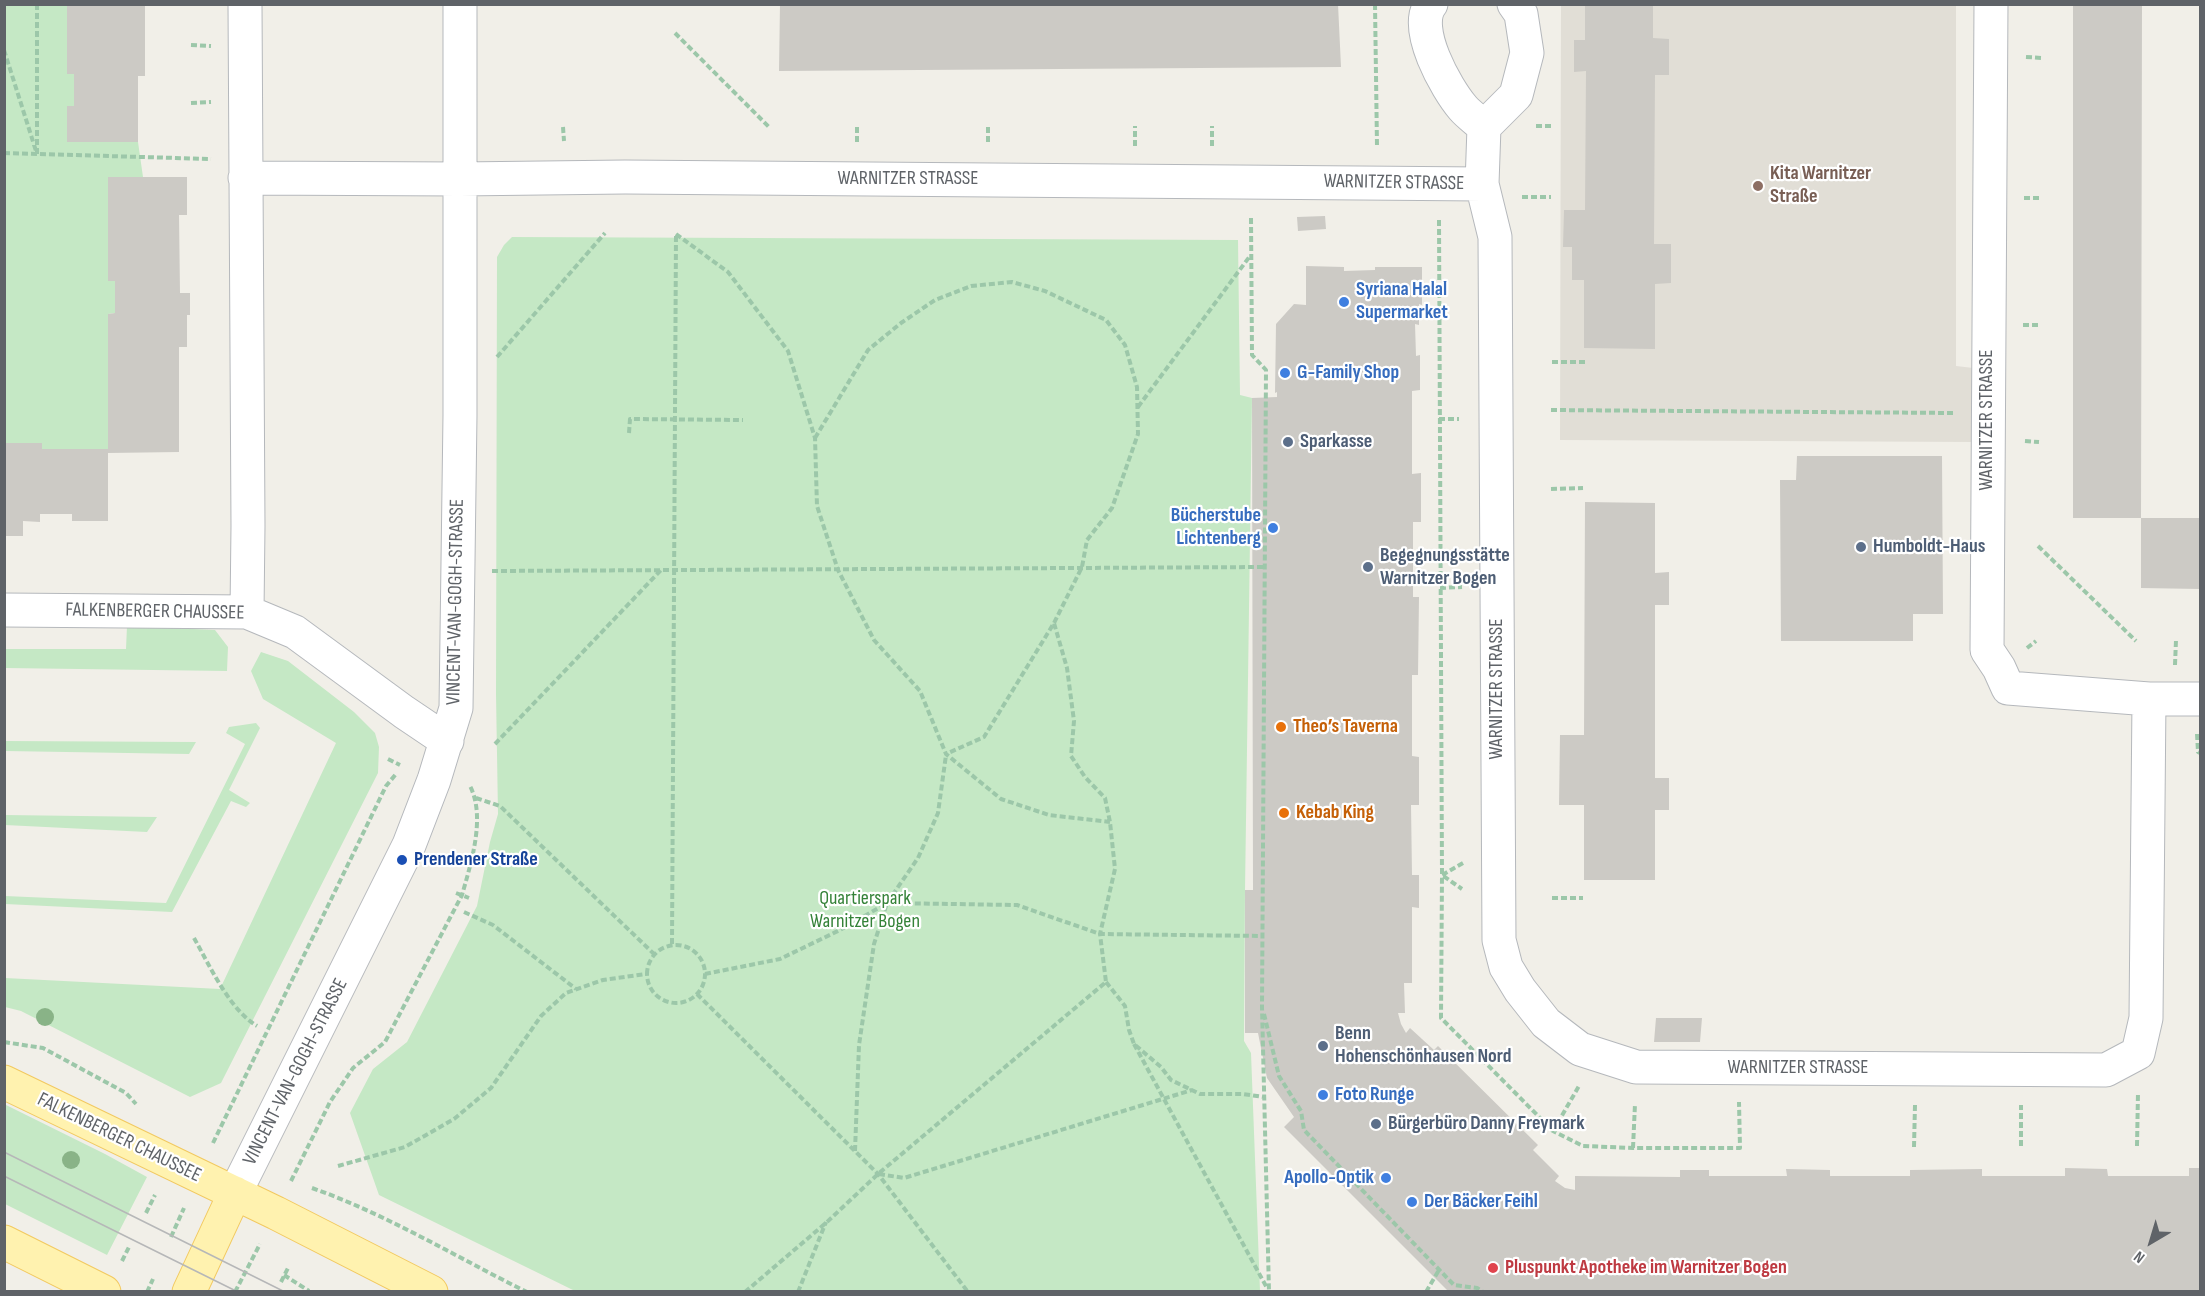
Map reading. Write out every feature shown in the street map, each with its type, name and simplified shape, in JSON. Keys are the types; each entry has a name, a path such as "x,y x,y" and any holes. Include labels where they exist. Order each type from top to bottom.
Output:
{"main road":[{"name":"FALKENBERGER CHAUSSEE","path":"4,1082 170,1164 235,1193 431,1292"},
{"path":"189,1292 235,1193"},
{"path":"4,1242 104,1292"}],"street":[{"path":"245,4 247,612"},
{"name":"VINCENT-VAN-GOGH-STRASSE","path":"235,1193 405,852 447,741 456,708 460,416 460,4"},
{"path":"1431,4 1425,11 1425,39 1462,107 1485,127"},
{"path":"1482,184 1485,127 1516,95 1527,54 1521,14 1514,4"},
{"name":"WARNITZER STRASSE","path":"1991,4 1987,650 2008,688 2149,699 2200,699"},
{"path":"245,169 460,179"},
{"name":"WARNITZER STRASSE","path":"460,179 635,177 1482,184 1495,237 1499,940 1506,967 1520,990 1546,1023 1580,1049 1635,1067 2106,1070 2138,1053"},
{"name":"FALKENBERGER CHAUSSEE","path":"4,609 247,612 295,632 447,741"},
{"path":"2138,1053 2146,1018 2149,699"}],"path":[{"path":"37,4 37,154"},
{"path":"1375,4 1378,126 1376,183"},
{"path":"675,33 769,127"},
{"path":"4,50 37,154"},
{"path":"4,153 245,169"},
{"path":"1251,182 1252,355 1266,370 1262,1007 1269,1291"},
{"path":"1439,184 1442,875 1465,891 1499,897"},
{"path":"495,359 604,233"},
{"path":"672,944 676,234 728,272 788,351 815,438 817,506 838,570 874,640 920,691 946,754 1000,799 1049,815 1110,822"},
{"path":"1138,407 1251,255"},
{"path":"815,438 868,350 901,323 935,300 971,286 1012,282 1045,291 1106,320 1125,345 1137,387 1138,434 1112,508 1087,540 1082,567 1054,623 984,737 946,754"},
{"path":"1552,362 1586,362"},
{"path":"1551,410 1959,413"},
{"path":"629,433 630,418 743,420"},
{"path":"1439,419 1461,419"},
{"path":"1551,489 1583,488"},
{"path":"2038,546 2136,641"},
{"path":"488,571 1265,567"},
{"path":"495,744 662,569"},
{"path":"1440,588 1463,587"},
{"path":"1054,623 1067,668 1074,721 1071,756 1085,777 1105,798 1110,822 1114,869 1100,934 1106,982 1125,1006 1134,1044 1269,1291"},
{"path":"232,1104 386,786 407,760 447,741 476,798 476,830 462,895 385,1042 353,1068 330,1102 312,1137"},
{"path":"855,1151 859,1045 874,944 887,903 918,858 938,813 946,754"},
{"path":"488,803 500,806 654,954"},
{"path":"456,893 469,898"},
{"path":"1552,897 1583,898"},
{"path":"705,974 780,959 840,930 887,903 1017,905 1100,934 1262,936"},
{"path":"464,912 493,925 577,989"},
{"path":"194,938 225,991 248,1020 257,1026"},
{"path":"672,944 686,945 697,953 704,965 705,974 700,991 683,1003 672,1004 654,994 648,985 646,974 647,966 654,954 672,944"},
{"path":"338,1166 405,1148 454,1119 491,1088 541,1016 566,993 603,980 646,974"},
{"path":"745,1292 878,1174 1106,982"},
{"path":"697,994 878,1174 968,1292"},
{"path":"1262,1007 1280,1076 1301,1111 1304,1130 1454,1285 1477,1288 1483,1292"},
{"path":"4,1042 43,1048 126,1092"},
{"path":"1134,1044 1161,1066 1171,1080 1200,1094 1243,1094 1264,1097"},
{"path":"2137,1146 2138,1053"},
{"path":"1633,1148 1635,1067"},
{"path":"1553,1131 1580,1083"},
{"path":"878,1174 904,1178 1192,1090"},
{"path":"146,1213 159,1187"},
{"path":"340,1199 428,1240 465,1262 527,1292"},
{"path":"798,1292 826,1222"},
{"path":"122,1261 129,1247"},
{"path":"281,1282 288,1266"},
{"path":"1426,1292 1440,1270"},
{"path":"285,1275 309,1292"}],"shaded area":[{"name":"Kita Warnitzer Straße","path":"1561,5 1956,5 1956,366 1973,368 1973,442 1560,440"}],"green space":[{"path":"5,5 67,5 68,74 74,74 74,106 138,142 143,177 108,177 108,281 115,281 115,313 108,314 108,449 42,449 42,443 5,443"},
{"name":"Quartierspark Warnitzer Bogen","path":"512,237 1238,240 1240,395 1252,398 1244,1041 1251,1053 1260,1291 575,1291 379,1195 350,1113 373,1069 407,1042 477,906 498,814 497,257"},
{"path":"127,626 215,630 228,647 227,671 5,668 5,649 126,649"},
{"path":"261,652 288,661 354,712 375,733 379,747 378,773 221,1083 190,1097 21,1011 5,1007 5,978 220,989 336,743 263,699 251,671"},
{"path":"256,723 260,728 229,790 250,803 246,807 231,801 172,912 5,904 5,896 166,903 245,744 226,733 229,727"},
{"path":"5,741 196,742 189,754 5,751"},
{"path":"5,815 157,817 147,832 5,825"},
{"path":"4,1104 147,1177 107,1255 5,1204"}],"building":[{"path":"67,4 145,4 145,76 138,76 138,142 67,142 67,106 74,106 74,74 67,74"},
{"path":"780,4 1338,4 1341,67 779,71"},
{"path":"1585,4 1653,4 1653,38 1669,39 1669,75 1655,75 1654,244 1671,244 1671,283 1655,284 1655,349 1584,348 1584,280 1572,280 1572,247 1563,247 1564,210 1585,210 1586,71 1574,72 1574,40 1585,40"},
{"path":"2073,4 2142,4 2141,518 2073,518"},
{"path":"108,177 187,177 187,215 179,215 180,293 190,293 190,315 187,315 187,347 179,347 179,452 108,453 108,521 72,521 72,514 40,514 40,522 23,521 23,536 6,536 4,443 42,443 42,449 108,449 108,314 115,313 115,281 108,281"},
{"path":"1325,216 1326,229 1298,231 1297,217"},
{"path":"1306,266 1344,267 1344,271 1375,270 1375,267 1422,267 1422,305 1419,304 1419,325 1415,324 1416,356 1420,355 1420,390 1412,391 1412,474 1421,473 1421,522 1413,522 1413,597 1419,597 1418,675 1412,675 1412,756 1419,757 1419,805 1411,805 1412,875 1419,875 1419,908 1412,907 1412,983 1404,983 1405,1013 1398,1013 1406,1033 1410,1028 1434,1050 1438,1046 1538,1145 1533,1150 1559,1176 1555,1181 1565,1188 1575,1190 1575,1176 1680,1177 1680,1170 1709,1170 1709,1176 1787,1176 1786,1169 1830,1170 1830,1176 1910,1176 1910,1170 1982,1169 1982,1176 2065,1176 2065,1168 2107,1169 2108,1176 2189,1176 2189,1168 2200,1168 2200,1292 1449,1292 1284,1127 1294,1117 1267,1078 1258,1033 1245,1033 1245,890 1253,890 1252,398 1277,397 1277,392 1275,393 1276,324 1294,304 1306,305"},
{"name":"Humboldt-Haus","path":"1797,456 1942,456 1943,614 1913,614 1913,641 1781,641 1780,480 1796,480"},
{"path":"1585,502 1655,503 1655,573 1669,572 1669,605 1655,605 1655,778 1669,778 1669,810 1655,810 1655,880 1584,880 1584,805 1559,805 1560,735 1584,735"},
{"path":"2141,518 2200,518 2200,589 2141,588"},
{"path":"1656,1018 1702,1018 1700,1042 1654,1042"}],"tram line":[{"path":"4,1152 285,1292"},
{"path":"4,1176 238,1292"}],"place":[{"name":"Kita Warnitzer Straße","path":"1758,186"},
{"name":"Syriana Halal Supermarket","path":"1344,302"},
{"name":"G-Family Shop","path":"1285,373"},
{"name":"Sparkasse","path":"1288,442"},
{"name":"Bücherstube Lichtenberg","path":"1273,528"},
{"name":"Humboldt-Haus","path":"1861,547"},
{"name":"Begegnungsstätte Warnitzer Bogen","path":"1368,567"},
{"name":"Theo’s Taverna","path":"1281,727"},
{"name":"Kebab King","path":"1284,813"},
{"name":"Prendener Straße","path":"402,860"},
{"name":"Benn Hohenschönhausen Nord","path":"1323,1046"},
{"name":"Foto Runge","path":"1323,1095"},
{"name":"Bürgerbüro Danny Freymark","path":"1376,1124"},
{"name":"Apollo-Optik","path":"1386,1178"},
{"name":"Der Bäcker Feihl","path":"1412,1202"},
{"name":"Pluspunkt Apotheke im Warnitzer Bogen","path":"1493,1268"}]}
